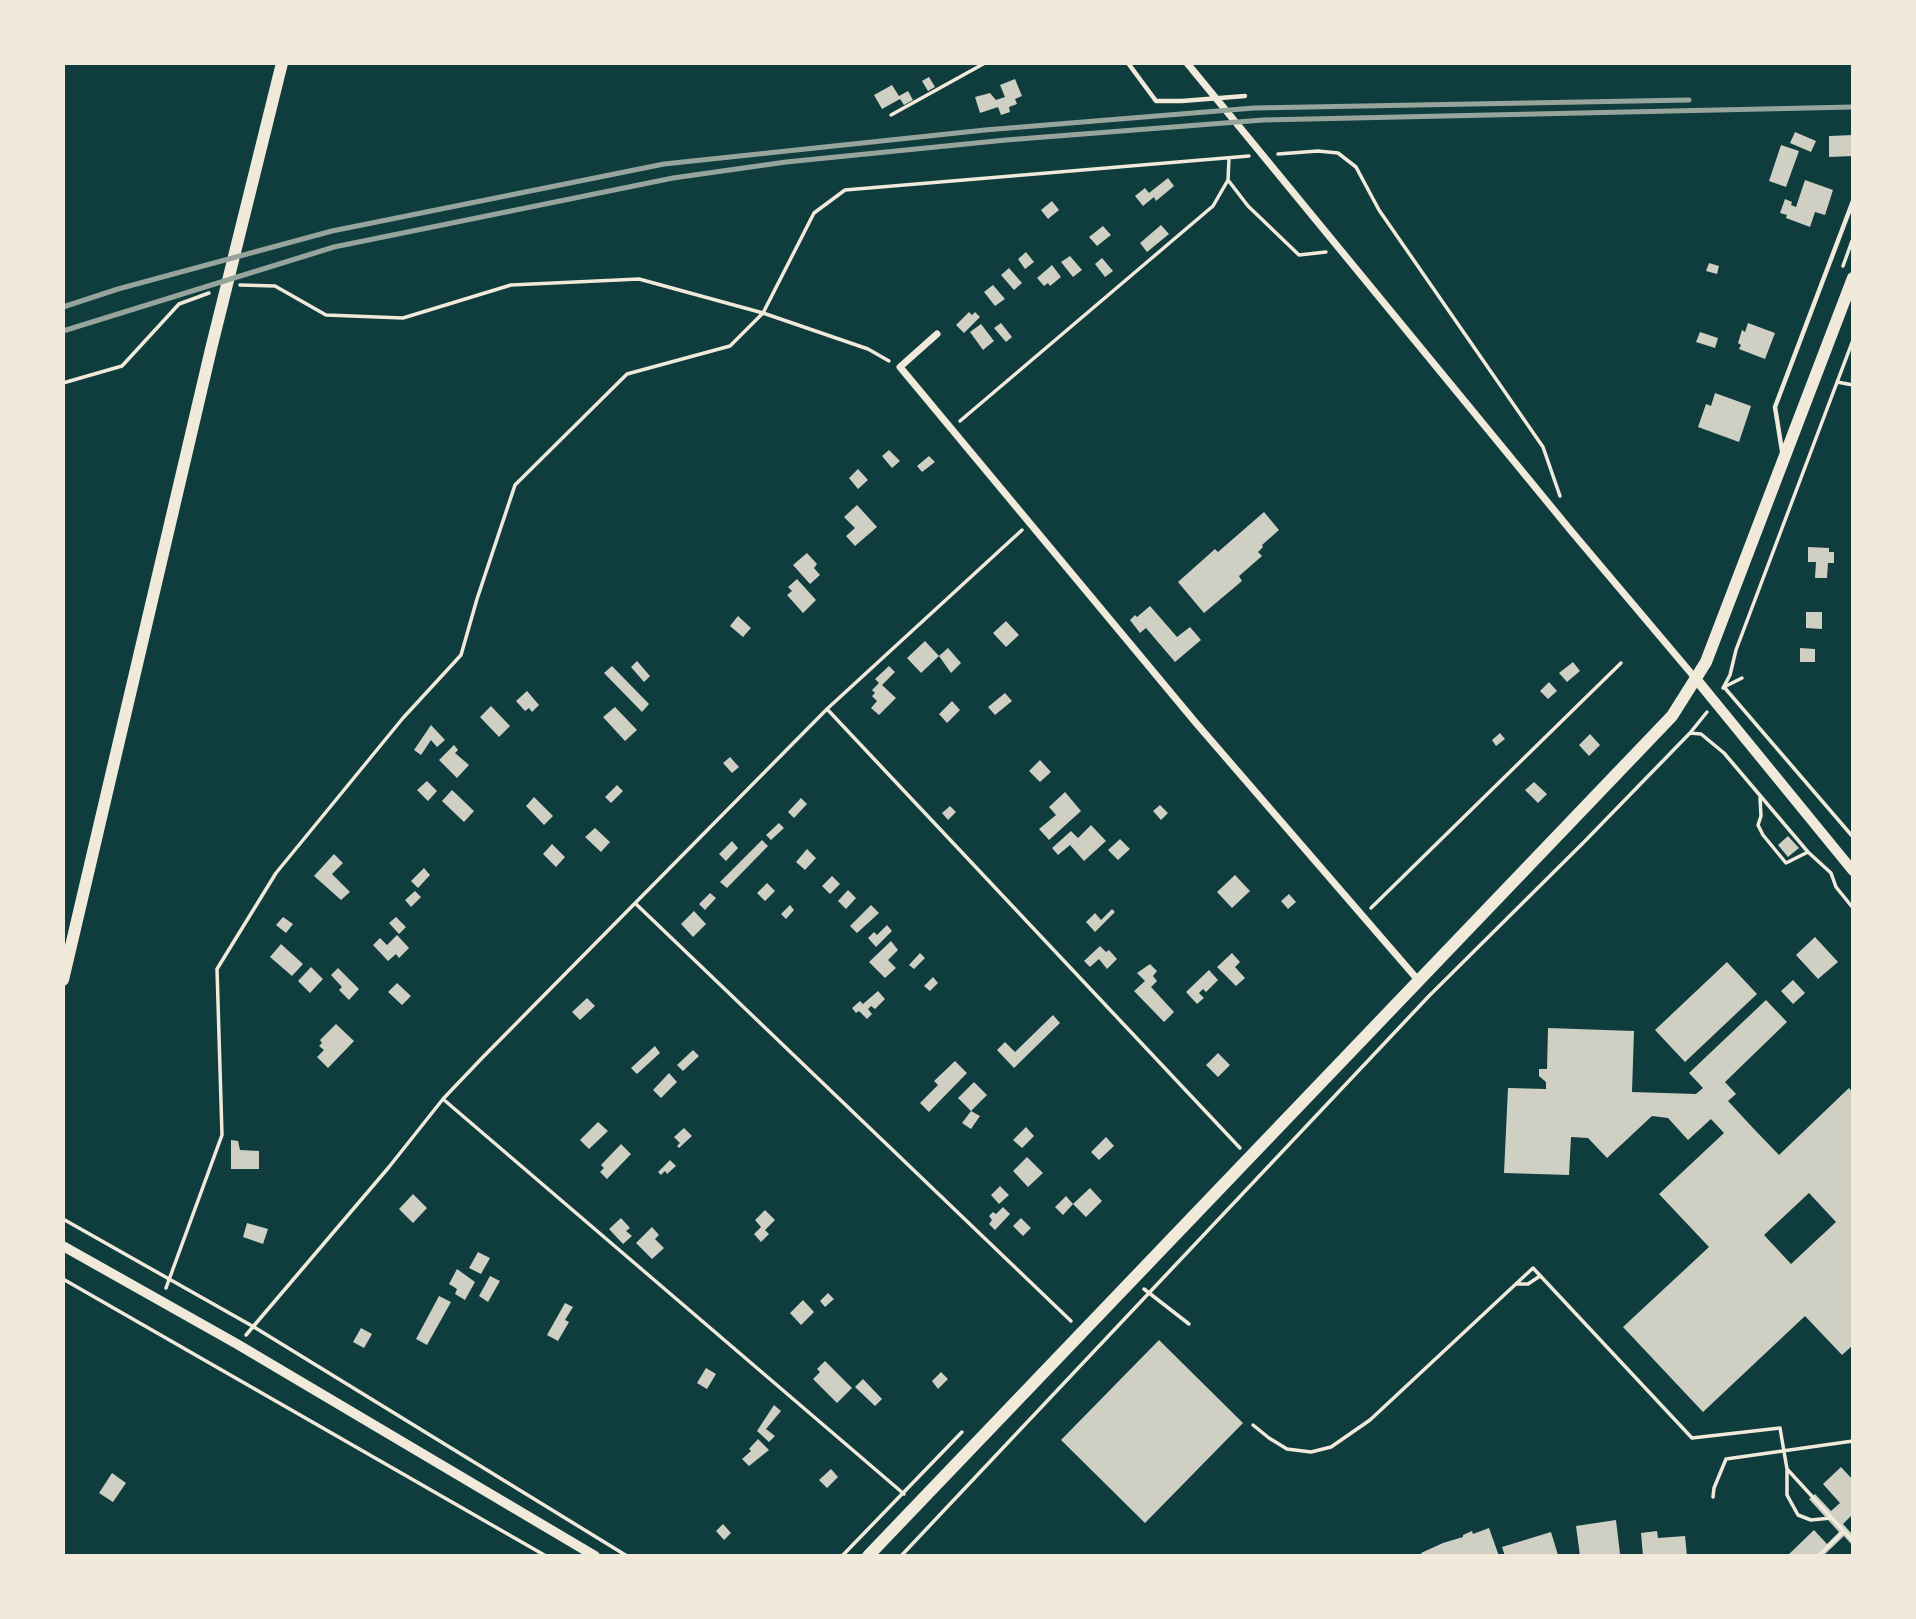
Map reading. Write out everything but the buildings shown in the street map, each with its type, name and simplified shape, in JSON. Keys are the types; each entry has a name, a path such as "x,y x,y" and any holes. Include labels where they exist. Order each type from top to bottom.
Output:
{"main road":[{"path":"63,980 211,349 282,63"},
{"path":"868,1556 1663,727 1697,680 1706,662 1853,278"}],"street":[{"path":"1187,63 1853,871"},
{"path":"937,334 900,367 1028,524 1418,980"},
{"path":"63,1246 162,1300 595,1556"}],"lane":[{"path":"1128,63 1156,101 1245,96"},
{"path":"1784,462 1775,407 1853,201"}],"path":[{"path":"891,115 985,63"},
{"path":"1267,155 1318,150 1338,153 1356,167 1379,210 1543,447 1563,506"},
{"path":"162,1300 222,1135 217,969 269,883 403,718 461,655 514,485 627,374 730,346 763,313 814,214 845,190 1254,156"},
{"path":"951,430 1213,206 1228,180 1229,158"},
{"path":"1228,180 1248,206 1299,255 1339,249"},
{"path":"230,288 241,285 275,286 326,315 403,318 511,285 639,279 763,313 868,349 900,367"},
{"path":"63,383 122,366 179,304 218,291"},
{"path":"901,1556 1151,1294 1429,996 1690,733 1715,702 1730,674 1736,650 1853,340"},
{"path":"1837,382 1853,385"},
{"path":"237,1344 443,1099 827,709 1028,524"},
{"path":"1362,916 1620,663"},
{"path":"1724,686 1742,678"},
{"path":"1724,686 1853,837"},
{"path":"827,709 1249,1157"},
{"path":"1690,733 1701,734 1724,753 1808,852 1831,873 1836,887 1853,908"},
{"path":"1760,796 1761,816 1758,825 1786,863 1808,852"},
{"path":"636,904 1083,1332"},
{"path":"443,1099 918,1505"},
{"path":"63,1219 254,1327 627,1556"},
{"path":"1253,1425 1287,1449 1311,1452 1331,1447 1370,1420 1533,1268 1692,1438 1780,1428 1787,1469 1787,1495 1798,1515 1811,1520 1831,1518"},
{"path":"1517,1283 1528,1284 1541,1275"},
{"path":"63,1279 546,1556"},
{"path":"1131,1279 1189,1324"},
{"path":"1713,1497 1726,1460 1853,1441"},
{"path":"1787,1469 1853,1541"},
{"path":"1818,1556 1844,1531"}],"railway":[{"path":"63,307 118,289 332,231 664,164 985,130 1254,108 1689,100"},
{"path":"63,331 334,247 673,178 786,162 1006,140 1263,120 1853,107"}]}
